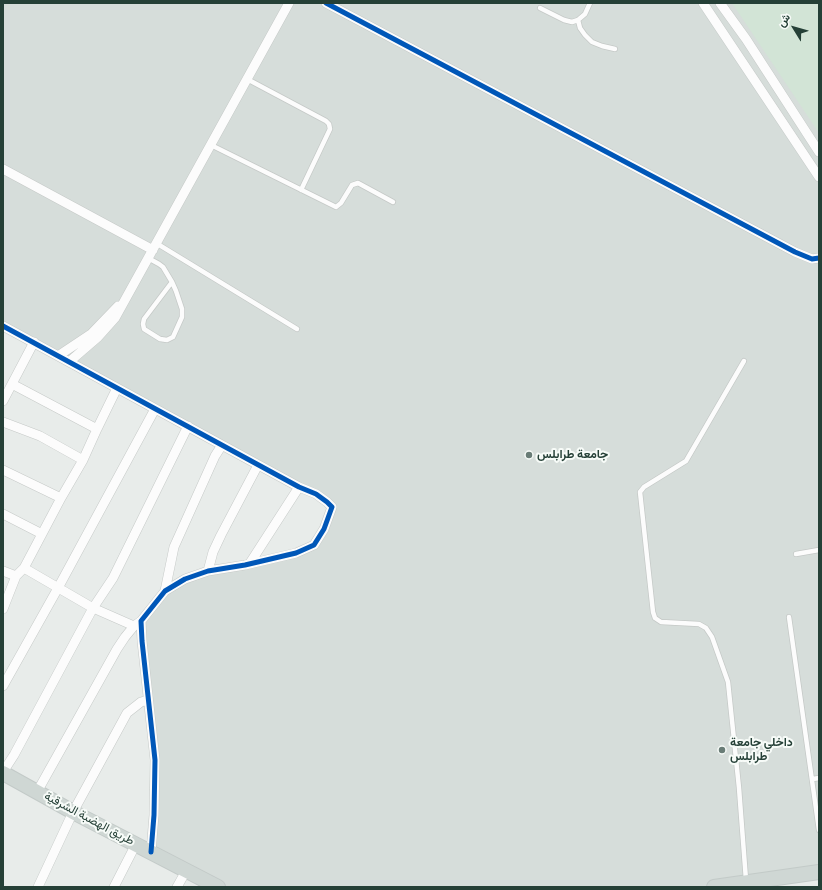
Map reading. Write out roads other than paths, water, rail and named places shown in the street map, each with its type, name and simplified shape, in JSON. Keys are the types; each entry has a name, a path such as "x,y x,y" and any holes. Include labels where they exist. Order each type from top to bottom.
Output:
{"main road":[{"name":"طريق الهضبة الشرقية","path":"3,772 73,812 218,887"},
{"path":"714,887 819,872"}],"street":[{"path":"69,362 98,337 115,318 289,3"},
{"path":"326,3 795,252 812,259 819,258"},
{"path":"703,3 819,177"},
{"path":"720,3 819,152"},
{"path":"3,169 155,247"},
{"path":"58,356 91,334 128,295"},
{"path":"3,326 258,465 322,498 332,507 324,529 314,545 296,553 208,571 185,579 165,591 138,624 125,637 37,792"},
{"path":"3,401 34,342"},
{"path":"12,384 96,429"},
{"path":"4,607 16,576 24,568 60,498 83,460 96,429 117,388"},
{"path":"3,686 155,409"},
{"path":"3,422 40,436 83,460"},
{"path":"3,772 14,755 93,608 113,578 188,426"},
{"path":"165,591 176,541 215,456 222,445"},
{"path":"208,571 213,552 221,535 258,465"},
{"path":"3,470 60,498"},
{"path":"250,563 299,487"},
{"path":"3,514 42,534"},
{"path":"24,568 93,608 138,624"},
{"path":"3,570 16,576"},
{"path":"138,624 142,641 155,760 154,815 151,852"},
{"path":"38,887 73,812 127,713 141,702 148,700"},
{"path":"114,887 136,844"},
{"path":"177,887 186,871"}],"lane":[{"path":"540,8 564,20 572,22 578,20 585,14 590,3"},
{"path":"578,20 580,28 592,42 615,49"},
{"path":"247,79 330,124 330,129 301,190"},
{"path":"211,145 336,207 341,203 352,185 358,183 394,202"},
{"path":"155,247 297,329"},
{"path":"148,258 159,264 172,282 182,310 182,317 173,337 167,340 160,339 144,329 144,319 172,282"},
{"path":"744,361 686,461 644,487 640,492 640,499 652,612 655,618 661,622 699,624 706,628 712,638 728,682 739,788 746,882"},
{"path":"796,554 819,550"},
{"path":"789,617 819,830"},
{"path":"813,779 819,778"}],"place":[{"name":"جامعة طرابلس","path":"529,455"},
{"name":"داخلي جامعة طرابلس","path":"722,750"}]}
